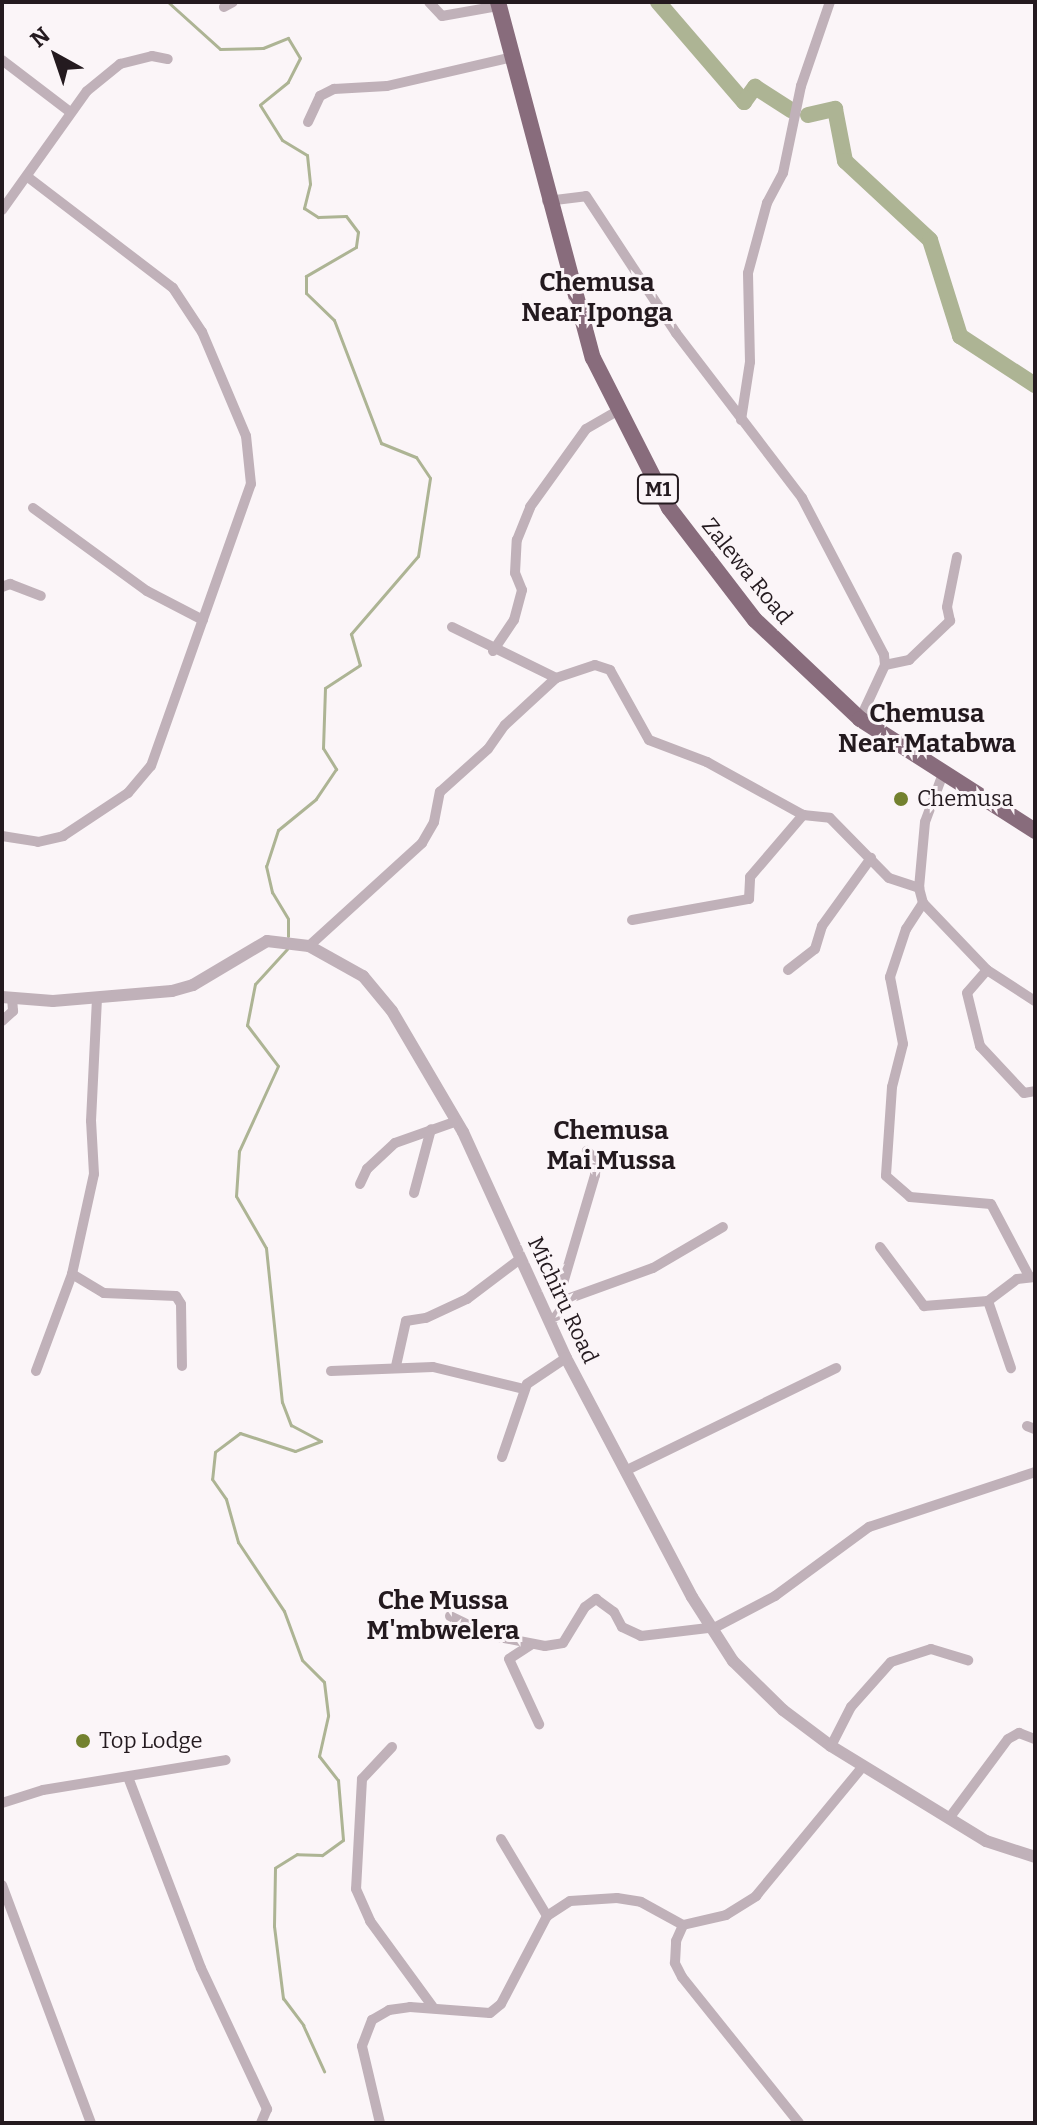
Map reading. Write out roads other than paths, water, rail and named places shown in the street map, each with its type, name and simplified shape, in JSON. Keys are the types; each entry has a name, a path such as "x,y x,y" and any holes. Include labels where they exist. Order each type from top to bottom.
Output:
{"highway":[{"name":"Zalewa Road","path":"498,4 547,201 593,358 615,412 669,508 726,585 786,652 860,719 1035,831"}],"street":[{"path":"429,2 442,16 498,4"},
{"path":"741,420 750,362 748,273 767,203 783,173 801,86 830,2"},
{"path":"2,210 28,177 69,111 120,64 152,56 168,59"},
{"path":"308,122 320,96 334,89 387,86 427,73 455,73 475,63 513,57"},
{"path":"2,60 69,111"},
{"path":"2,836 56,839 128,793 157,751 249,493 246,436 202,332 166,279 114,247 28,177"},
{"path":"547,201 586,196 661,311 802,498 856,596 885,665 860,719"},
{"path":"493,651 514,620 522,590 515,573 517,540 530,507 586,429 615,412"},
{"path":"33,508 147,591 203,620"},
{"path":"885,665 909,660 950,621 947,607 957,557"},
{"path":"2,587 10,584 41,596"},
{"path":"452,627 493,651 556,678"},
{"path":"309,946 422,843 445,786 488,749 505,725 556,678 595,665 606,667 649,740 707,762 803,815 836,821 889,878 919,888"},
{"path":"944,771 925,822 919,888 923,903 987,970 1035,1001"},
{"path":"632,920 749,899 750,877 803,815"},
{"path":"788,970 815,949 822,926 871,858"},
{"path":"880,1247 924,1306 988,1301 1010,1283 1032,1277 991,1204 910,1197 886,1176 892,1087 903,1044 890,977 906,929 923,903"},
{"name":"Michiru Road","path":"7,998 97,999 193,985 267,941 309,946 354,970 383,997 457,1121 566,1358 709,1628 758,1688 831,1746 986,1841 1035,1857"},
{"path":"987,970 967,993 980,1046 1024,1093 1035,1091"},
{"path":"2,1021 13,1011 7,998"},
{"path":"36,1371 72,1274 94,1174 91,1121 97,999"},
{"path":"360,1184 382,1152 431,1129 457,1121"},
{"path":"414,1193 431,1129"},
{"path":"564,1302 561,1290 595,1175 596,1160 587,1151"},
{"path":"550,1324 564,1302 653,1268 723,1227"},
{"path":"396,1366 406,1321 426,1318 467,1299 520,1259"},
{"path":"72,1274 104,1293 176,1296 181,1304 182,1366"},
{"path":"988,1301 1011,1368"},
{"path":"502,1457 524,1389 566,1358"},
{"path":"331,1371 396,1366 433,1367 524,1389"},
{"path":"625,1471 836,1368"},
{"path":"450,1616 489,1635 532,1644 563,1643 594,1599 641,1636 709,1628 775,1596 869,1527 1035,1472"},
{"path":"532,1644 509,1659 526,1686 539,1724"},
{"path":"831,1746 851,1707 891,1662 931,1649 968,1660"},
{"path":"950,1817 1008,1739 1019,1733 1035,1739"},
{"path":"392,1747 362,1779 356,1889 370,1921 433,2007"},
{"path":"2,1803 43,1790 226,1760"},
{"path":"380,2123 364,2033 389,2010 433,2007 475,2015 501,2004 547,1916 570,1901 617,1898 641,1902 683,1925 726,1915 756,1896 863,1766"},
{"path":"128,1777 201,1968 267,2109 261,2123"},
{"path":"501,1839 547,1916"},
{"path":"2,1885 91,2123"},
{"path":"683,1925 675,1963 682,1977 799,2123"}],"waterway":[{"path":"168,2 220,49 263,48 288,38 300,58 288,82 260,105 282,140 307,155 310,184 304,208 318,217 346,216 358,232 356,247 306,276 306,293 334,320 381,443 416,457 430,478 418,556 351,634 360,665 325,688 323,748 336,769 316,799 278,830 266,866 272,892 288,919 288,936"},
{"path":"658,2 744,102 755,87 791,110"},
{"path":"808,115 835,109 845,161 930,240 960,336 1035,385"},
{"path":"287,949 255,984 247,1025 278,1066 239,1151 236,1196 266,1248 282,1402 291,1425 321,1441 295,1451 240,1433 215,1452 212,1479 226,1499 238,1542 284,1611 302,1660 324,1682 328,1716 319,1756 338,1780 343,1840 322,1855 297,1854 275,1868 274,1926 283,1998 303,2025 324,2071"}],"place":[{"name":"Chemusa","path":"901,799"},
{"name":"Top Lodge","path":"83,1741"}],"district":[{"name":"Chemusa Near Iponga","path":"597,298"},
{"name":"Chemusa Near Matabwa","path":"927,729"},
{"name":"Chemusa Mai Mussa","path":"611,1146"},
{"name":"Che Mussa M'mbwelera","path":"443,1616"}]}
